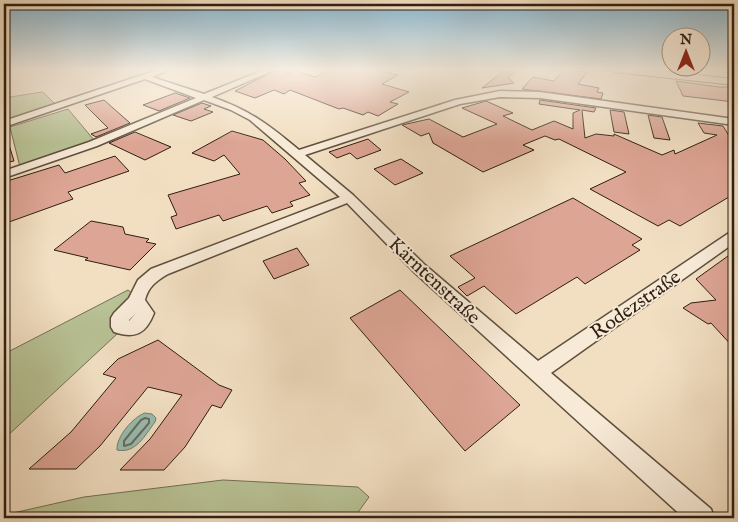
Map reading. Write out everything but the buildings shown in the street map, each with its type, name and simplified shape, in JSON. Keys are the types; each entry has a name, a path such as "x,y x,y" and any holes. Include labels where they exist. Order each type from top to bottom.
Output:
{"street":[{"path":"4,124 95,93"},
{"name":"Kärntenstraße","path":"194,93 234,108 253,118 298,154 349,198 420,269 702,518"},
{"path":"4,175 94,144 213,93"},
{"path":"298,154 458,102 500,94 548,96 734,122"},
{"path":"137,301 138,294 147,280 168,267 349,198"},
{"name":"Rodezstraße","path":"536,372 734,236"}],"green space":[{"path":"44,93 56,105 4,122 4,98"},
{"path":"68,109 94,140 20,167 10,127"},
{"path":"128,290 133,294 112,318 111,329 117,334 4,439 4,354"},
{"path":"223,480 358,487 369,497 354,518 4,518 4,515 84,497"}],"water":[{"path":"145,413 152,414 156,418 144,438 130,449 117,450 119,439 126,428 140,415"}]}
